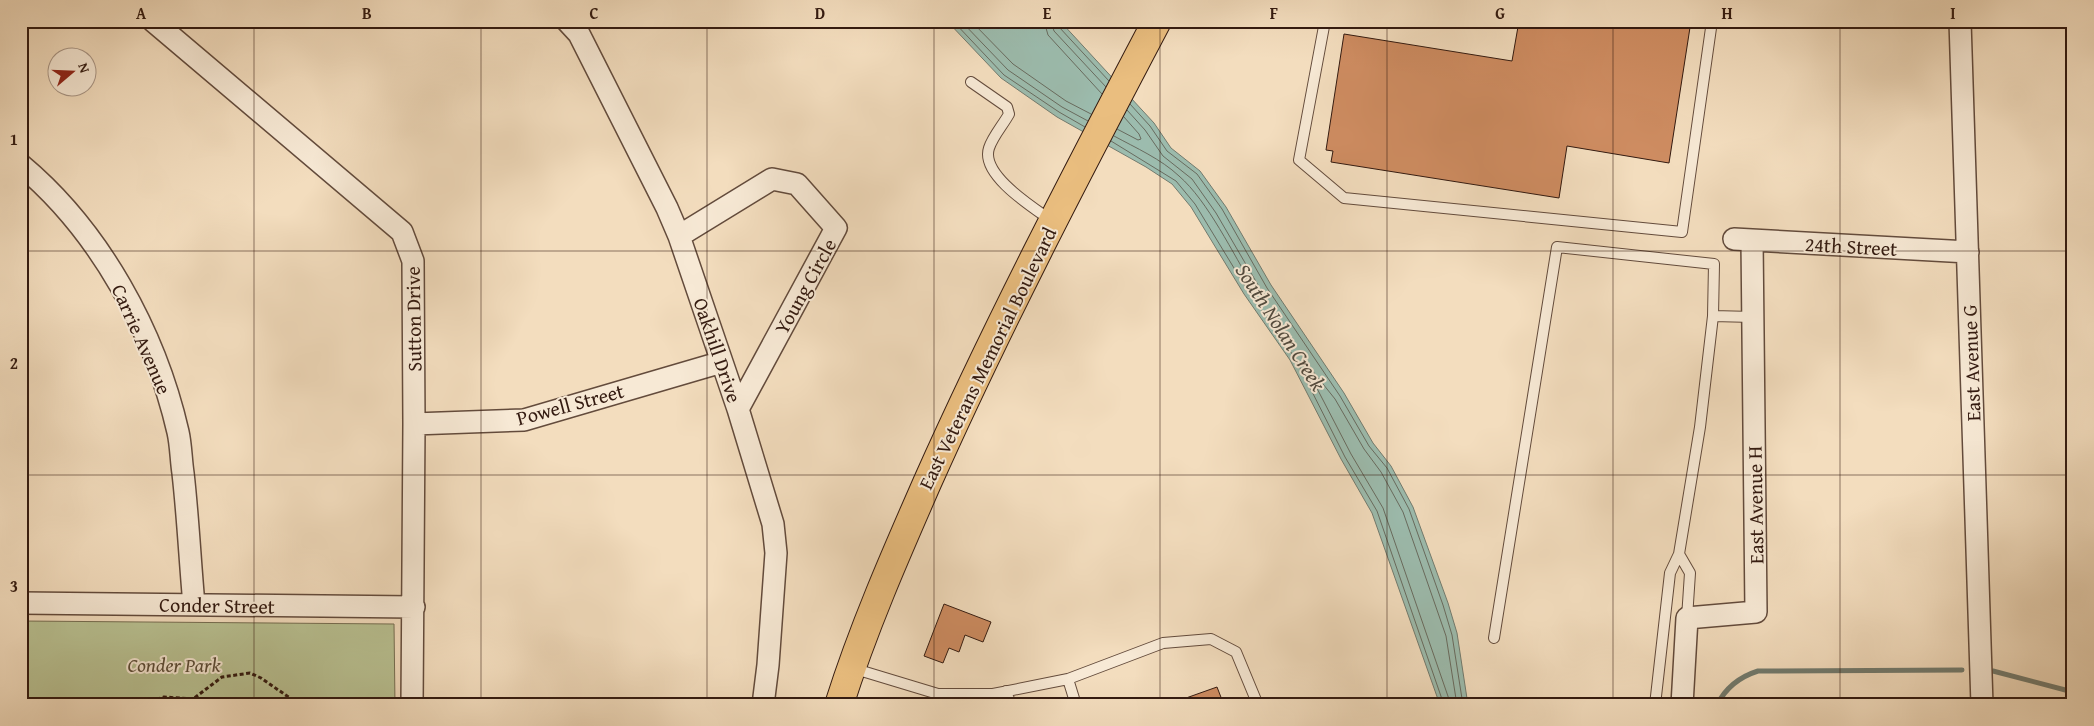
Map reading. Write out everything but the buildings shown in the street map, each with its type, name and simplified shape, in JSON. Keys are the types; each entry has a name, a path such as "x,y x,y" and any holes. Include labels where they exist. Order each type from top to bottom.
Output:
{"main road":[{"name":"East Veterans Memorial Boulevard","path":"839,705 888,571 971,384 1073,181 1157,21"}],"street":[{"name":"Sutton Drive","path":"153,21 402,232 413,261 414,607 412,705"},
{"name":"Oakhill Drive","path":"567,21 579,34 668,208 738,409 773,524 776,553 768,665 763,705"},
{"name":"East Avenue G","path":"1960,21 1982,705"},
{"name":"Carrie Avenue","path":"21,165 73,216 106,261 131,305 159,368 178,433 194,605"},
{"name":"Young Circle","path":"679,236 772,180 797,184 836,228 738,409"},
{"name":"24th Street","path":"1743,240 1968,252"},
{"name":"East Avenue H","path":"1686,618 1756,612 1753,317 1743,240"},
{"name":"Powell Street","path":"414,424 524,420 722,362"},
{"name":"Conder Street","path":"21,603 414,607"},
{"path":"1682,705 1686,618"}],"lane":[{"path":"1325,21 1299,160 1344,198 1682,232 1712,21"},
{"path":"970,82 1006,107 1008,114 989,149 989,158 1000,178 1010,191 1053,221"},
{"path":"1494,638 1557,247 1714,264 1713,316 1700,427 1679,554 1670,573 1654,705"},
{"path":"1713,316 1753,317"},
{"path":"1679,554 1690,573 1686,618"},
{"path":"851,668 938,694 993,694 1068,679 1163,643 1211,639 1236,652 1258,705"},
{"path":"1068,679 1076,705"},
{"path":"1006,691 1011,705"}],"path":[{"path":"138,705 164,697 193,699 222,677 250,673 300,705"}],"green space":[{"name":"Conder Park","path":"21,621 394,624 395,705 21,705"}],"water":[{"name":"South Nolan Creek","path":"947,21 1060,21 1154,123 1171,148 1200,171 1226,207 1271,285 1344,393 1373,443 1391,466 1413,507 1457,633 1468,705 1440,705 1372,513 1341,459 1290,360 1244,294 1191,207 1172,184 1146,167 1057,117 1001,78"}],"waterway":[{"path":"1717,705 1734,684 1745,676 1758,671 1962,670"},
{"path":"1993,671 2073,692"}]}
